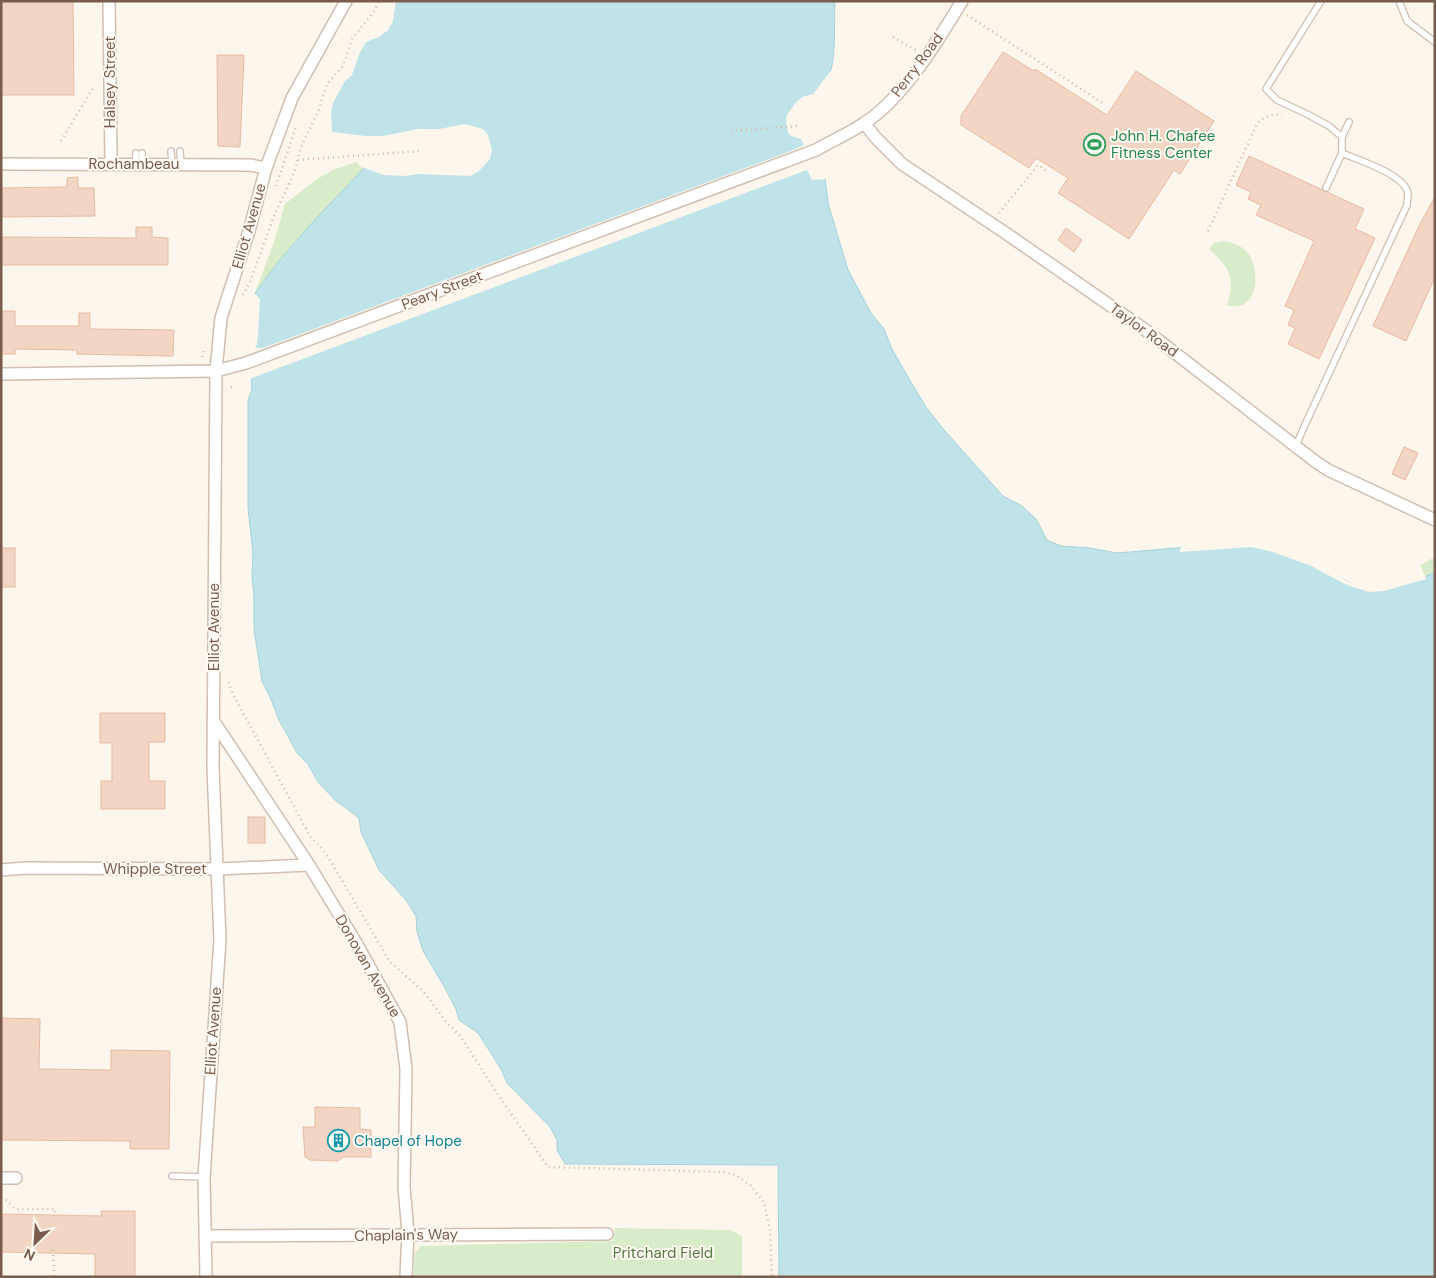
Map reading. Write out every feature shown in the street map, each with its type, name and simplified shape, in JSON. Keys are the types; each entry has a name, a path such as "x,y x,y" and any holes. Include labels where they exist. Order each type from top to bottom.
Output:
{"street":[{"name":"Halsey Street","path":"109,1 111,164"},
{"name":"Elliot Avenue","path":"206,1277 204,1177 220,940 213,768 213,720 216,371 221,318 249,231 266,168 292,98 346,1"},
{"name":"Perry Road","path":"864,123 898,92 962,1"},
{"name":"Peary Street","path":"1,374 216,371 246,363 816,150 864,123"},
{"name":"Taylor Road","path":"864,123 902,164 1144,329 1328,470 1435,520"},
{"name":"Rochambeau","path":"1,164 111,164 139,158 176,164 250,165 266,168"},
{"name":"Donovan Avenue","path":"213,720 309,865 355,941 400,1022 406,1069 404,1187 408,1234 406,1277"},
{"name":"Whipple Street","path":"1,870 25,868 218,869 309,865"},
{"path":"1,1178 16,1178"},
{"name":"Chaplain's Way","path":"205,1236 606,1234"}],"lane":[{"path":"1321,1 1266,89 1277,100 1308,114 1329,126 1342,137"},
{"path":"1399,1 1406,21 1435,42"},
{"path":"1326,188 1342,153 1342,137 1349,122"},
{"path":"171,151 176,164"},
{"path":"176,164 180,151"},
{"path":"1296,446 1407,205 1408,192 1401,182 1384,171 1342,153"},
{"path":"172,1176 204,1177"}],"path":[{"path":"242,297 250,282 288,187 300,149 318,112 327,84 342,67 352,39 375,10 378,1"},
{"path":"965,14 1104,104"},
{"path":"893,38 925,56"},
{"path":"61,141 93,88"},
{"path":"1208,231 1257,124 1273,114 1282,114 1290,118"},
{"path":"274,189 297,124"},
{"path":"731,131 798,126"},
{"path":"298,160 419,151"},
{"path":"999,213 1038,165 1048,172"},
{"path":"229,682 235,698 311,838 322,848 331,862 390,962 423,991 444,1019 461,1037 507,1109 548,1168 724,1172 736,1175 750,1185 764,1202 770,1230 772,1277"},
{"path":"1,1200 6,1200 15,1209 55,1209 55,1215"},
{"path":"53,1250 54,1277"}],"green space":[{"path":"357,162 359,166 370,171 258,335 255,293 274,242 285,204 317,179 335,169"},
{"path":"1223,241 1242,247 1251,258 1254,266 1254,290 1246,303 1239,306 1227,306 1231,280 1222,262 1209,249 1214,243"},
{"path":"1435,557 1435,592 1420,565"},
{"name":"Pritchard Field","path":"615,1228 730,1230 742,1236 742,1277 414,1277 414,1254 421,1246 613,1241"}],"water":[{"path":"389,1 835,1 834,48 830,72 827,78 790,117 790,126 802,134 818,166 824,169 828,203 848,270 871,313 884,329 892,349 926,407 1003,496 1022,506 1036,519 1047,540 1061,546 1090,548 1117,553 1212,545 1253,544 1281,550 1368,591 1388,588 1435,573 1435,1277 779,1277 778,1165 565,1164 557,1150 557,1140 550,1127 507,1083 501,1069 478,1033 459,1020 456,1009 423,951 417,932 416,916 406,900 379,870 361,832 359,818 335,800 318,782 308,764 297,753 279,720 262,681 254,629 253,553 248,508 248,400 252,389 251,378 257,304 255,293 310,225 366,166 374,169 473,160 477,154 477,146 468,135 330,138 330,100 356,63 358,48 382,22"}],"pier":[{"path":"386,1 396,1 393,21 388,30 379,37 366,42 360,52 352,75 345,81 333,103 331,112 332,132 383,136 418,129 439,129 465,124 483,129 488,135 492,150 490,159 479,171 470,176 384,175 362,167 366,164 374,166 407,160 423,163 446,157 472,158 475,154 475,147 471,139 467,137 441,136 415,141 349,147 336,144 328,139 325,131 325,116 333,86 353,62 356,46 380,21"},
{"path":"830,72 832,73 815,96 806,102 792,118 793,125 811,135 810,141 812,141 820,165 827,168 828,179 812,180 807,170 249,379 254,304 253,292 260,299 258,335 255,348 263,348 791,151 804,145 801,139 788,133 787,115 802,97 813,94"},
{"path":"1212,542 1253,542 1281,548 1303,556 1347,581 1368,588 1388,586 1424,574 1426,579 1384,591 1369,592 1347,585 1309,565 1269,551 1251,547 1180,552 1181,546"}],"building":[{"path":"1,1 73,1 74,95 1,95"},
{"name":"John H. Chafee Fitness Center","path":"1003,52 1034,71 1035,69 1107,115 1136,71 1214,121 1180,174 1174,170 1129,239 1058,193 1068,178 1036,158 1029,168 961,125 961,116"},
{"path":"217,55 244,55 240,147 218,146"},
{"path":"1249,156 1364,209 1355,229 1375,238 1319,359 1288,344 1295,328 1288,325 1294,310 1285,306 1314,241 1256,215 1261,205 1248,199 1251,192 1236,185"},
{"path":"78,177 78,188 94,188 95,216 1,217 1,188 67,187 67,178"},
{"path":"1435,196 1435,277 1406,341 1373,326 1418,228"},
{"path":"136,227 152,227 152,237 168,238 168,265 1,265 1,237 136,238"},
{"path":"1066,228 1082,240 1074,252 1058,240"},
{"path":"1,311 15,311 15,326 79,326 79,313 90,313 90,329 174,330 173,356 77,354 77,350 15,349 15,354 1,354"},
{"path":"1404,447 1418,453 1405,480 1392,474"},
{"path":"1,548 15,548 15,587 1,587"},
{"path":"100,713 165,713 165,742 149,742 149,781 165,781 165,809 101,809 101,781 112,781 112,743 100,743"},
{"path":"248,817 265,817 265,843 248,843"},
{"path":"1,1018 40,1019 39,1069 111,1070 111,1050 170,1051 169,1149 130,1149 130,1141 1,1140"},
{"name":"Chapel of Hope","path":"315,1107 360,1108 360,1129 371,1130 371,1157 343,1157 338,1161 310,1160 305,1157 303,1127 315,1127"},
{"path":"101,1211 135,1211 135,1277 95,1277 95,1254 1,1252 1,1214 102,1216"}],"place":[{"name":"John H. Chafee Fitness Center","path":"1095,145"},
{"name":"Chapel of Hope","path":"338,1141"}]}
